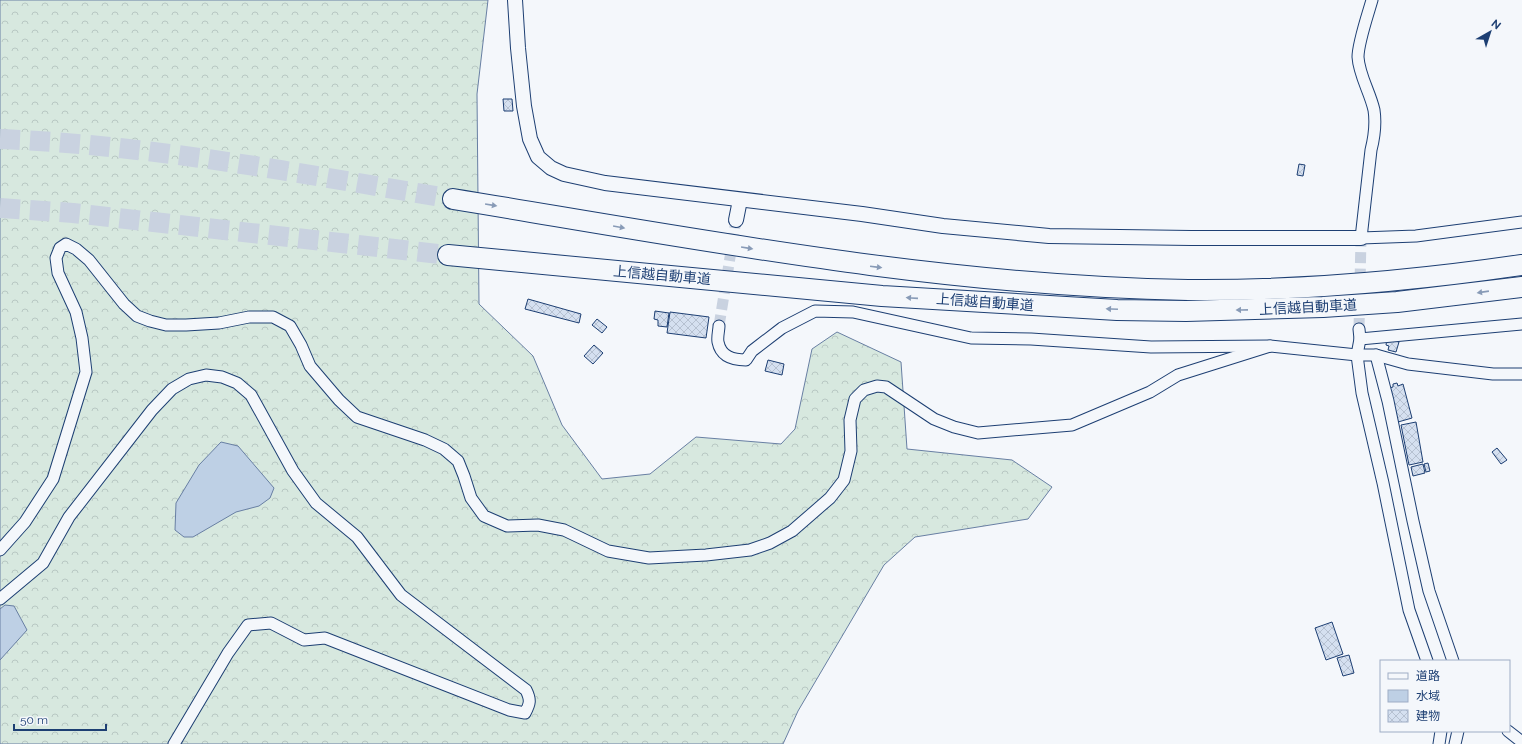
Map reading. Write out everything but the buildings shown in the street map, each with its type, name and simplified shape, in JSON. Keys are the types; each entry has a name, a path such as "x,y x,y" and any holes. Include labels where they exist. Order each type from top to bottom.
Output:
{"highway":[{"name":"上信越自動車道","path":"453,199 758,250 835,261 968,277 1046,283 1189,290 1256,289 1395,280 1468,273 1522,265"},
{"name":"上信越自動車道","path":"448,255 882,296 1117,310 1186,312 1323,307 1397,302 1522,287"}],"street":[{"path":"515,0 524,106 530,139 538,157 551,168 564,174 605,182 740,200 862,214 944,226 1049,236 1361,238 1416,236 1522,222"},
{"path":"1361,238 1371,150 1374,137 1374,111 1358,56 1372,0"},
{"path":"736,220 740,200"},
{"path":"0,550 25,522 53,479 86,372 82,338 76,312 58,274 56,258 60,248 66,244 76,249 89,260 124,304 136,316 150,322 166,325 186,325 219,323 249,317 273,317 290,326 301,345 310,366 339,400 357,417 426,440 444,448 458,461 470,498 484,516 507,526 538,525 564,530 608,551 649,558 706,555 750,550 770,543 792,531 830,498 844,480 851,451 850,420 855,399 864,390 877,386 886,387 934,419 954,427 978,433 1072,426 1150,392 1178,375 1270,346"},
{"path":"719,326 718,342 724,354 734,360 746,360 752,351 782,328 815,311 852,312 971,338 1031,339 1151,347 1270,346 1357,355 1376,355 1408,364 1493,374 1522,374"},
{"path":"1427,660 1409,610 1383,483 1362,393 1357,355 1359,334 1522,324"},
{"path":"1376,355 1388,401 1429,592 1453,660"},
{"path":"0,599 43,562 69,516 152,410 172,389 188,379 206,375 222,377 237,383 251,395 293,471 316,503 357,537 401,595 526,690 530,698 530,705 525,713 508,710 325,638 304,640 271,623 248,626 228,653 174,744"},
{"path":"1440,744 1442,732"},
{"path":"1455,744 1458,732"},
{"path":"1509,732 1522,742"}],"green space":[{"path":"0,0 488,0 477,94 479,304 533,356 562,425 602,479 650,474 696,437 781,444 795,429 812,349 837,332 901,362 907,449 1012,460 1052,487 1028,519 915,537 884,565 798,711 783,744 0,744"}],"water":[{"path":"221,442 238,446 274,488 270,498 259,506 236,512 193,537 184,537 175,530 176,503 199,465"},
{"path":"5,605 14,606 27,630 0,660 0,609"}],"tunnel":[{"path":"0,139 57,142 171,154 453,199"},
{"path":"0,208 73,213 448,255"},
{"path":"719,326 736,220"},
{"path":"1359,329 1361,238"}]}
